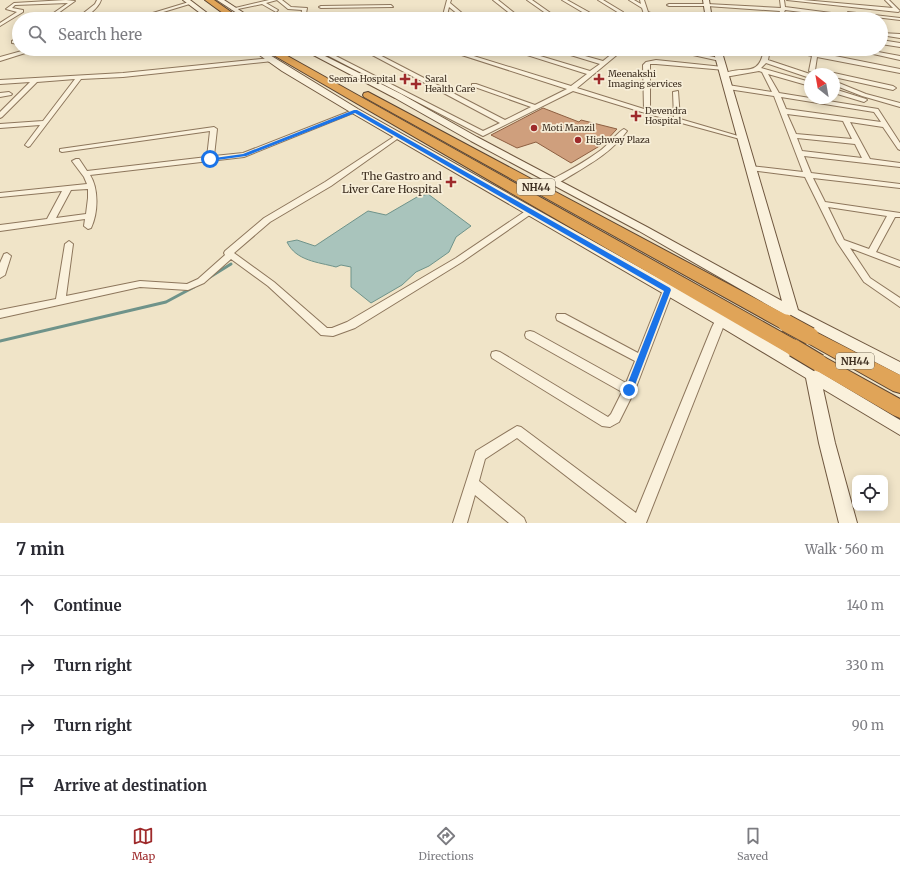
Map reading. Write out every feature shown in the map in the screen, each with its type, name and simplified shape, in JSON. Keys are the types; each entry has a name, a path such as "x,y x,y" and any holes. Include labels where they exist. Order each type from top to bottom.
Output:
{"highway":[{"path":"210,0 227,12"},
{"path":"194,1 212,12"},
{"name":"NH44","path":"273,56 794,348 816,369 900,409"},
{"name":"NH44","path":"299,56 789,318 810,336 900,385"}],"street":[{"path":"88,12 97,5 99,0"},
{"path":"220,0 239,12"},
{"path":"234,9 275,0"},
{"path":"279,0 290,8 305,9 304,12"},
{"path":"336,12 343,0"},
{"path":"390,12 392,0"},
{"path":"495,0 511,12"},
{"path":"529,0 547,12"},
{"path":"564,0 585,12"},
{"path":"600,0 621,12"},
{"path":"631,0 645,8"},
{"path":"642,0 646,12"},
{"path":"782,0 782,12"},
{"path":"789,0 898,12"},
{"path":"888,0 898,12"},
{"path":"57,12 73,1"},
{"path":"19,12 21,11 8,9 15,4 73,1"},
{"path":"158,12 194,1 205,12"},
{"path":"446,12 449,2 460,12"},
{"path":"263,3 276,11"},
{"path":"669,5 706,3 810,12"},
{"path":"321,7 391,6"},
{"path":"1,24 12,17"},
{"path":"888,17 900,18"},
{"path":"888,22 900,23"},
{"path":"888,35 900,36"},
{"path":"888,43 900,45"},
{"path":"0,59 12,56"},
{"path":"0,82 154,72 256,56"},
{"path":"272,56 355,111 530,212 721,320 816,369 900,428"},
{"path":"325,56 554,182 643,229 789,318 900,369"},
{"path":"326,56 483,134 573,88 612,56"},
{"path":"377,56 506,123"},
{"path":"469,56 647,112 742,138"},
{"path":"534,56 591,73"},
{"path":"578,56 604,63"},
{"path":"689,56 723,68"},
{"path":"719,56 789,318"},
{"path":"761,70 766,56"},
{"path":"813,68 815,56"},
{"path":"825,56 900,71"},
{"path":"888,56 900,58"},
{"path":"765,61 804,74"},
{"path":"647,112 646,65 648,63 656,62 761,70 804,82"},
{"path":"761,70 777,95 808,175 841,242 867,280 900,303"},
{"path":"840,76 893,88"},
{"path":"28,145 80,77"},
{"path":"1,114 36,79"},
{"path":"864,95 870,83"},
{"path":"474,84 536,107"},
{"path":"840,85 864,95 900,105"},
{"path":"728,87 876,110"},
{"path":"676,92 678,120"},
{"path":"840,93 864,99 876,110 900,148"},
{"path":"0,95 9,94"},
{"path":"86,173 244,155 355,111"},
{"path":"783,111 845,118 885,125"},
{"path":"845,118 867,161"},
{"path":"0,126 44,123"},
{"path":"62,150 214,129 210,159"},
{"path":"554,182 595,157 618,139 624,131"},
{"path":"0,314 140,284 188,287 201,281 230,255 228,253 267,220 328,184 398,136"},
{"path":"793,136 857,142"},
{"path":"799,153 900,165"},
{"path":"76,161 86,173 93,192 88,226"},
{"path":"750,168 900,186"},
{"path":"0,196 91,186"},
{"path":"50,222 68,188"},
{"path":"822,204 896,214 871,253"},
{"path":"230,255 271,284 325,332 333,332 351,325 459,260 530,212"},
{"path":"0,228 90,216"},
{"path":"841,242 900,264"},
{"path":"60,301 69,244"},
{"path":"0,275 7,256"},
{"path":"496,355 606,422 610,422 615,418 629,390 668,290"},
{"path":"561,317 641,359"},
{"path":"460,523 480,455 517,431 638,523 716,327 721,320"},
{"path":"530,335 629,390"},
{"path":"816,369 826,443 848,523"},
{"path":"471,483 519,523"}],"water":[{"path":"428,194 471,226 456,237 449,252 429,266 416,272 402,285 371,303 351,287 351,267 341,265 336,267 308,260 296,253 287,242 297,240 315,246 368,211 386,215 417,197"}],"building":[{"path":"543,108 579,122 581,120 617,129 603,144 571,163 536,142 517,148 491,135"}],"waterway":[{"path":"210,277 231,264"},
{"path":"0,341 166,302 194,287"}],"place":[{"name":"Seema Hospital","path":"405,79"},
{"name":"Meenakshi Imaging services","path":"599,79"},
{"name":"Saral Health Care","path":"416,84"},
{"name":"Devendra Hospital","path":"636,116"},
{"name":"Moti Manzil","path":"534,128"},
{"name":"Highway Plaza","path":"578,140"},
{"name":"The Gastro and Liver Care Hospital","path":"451,182"}],"route":[{"path":"210,159 244,155 355,111 668,290 629,390"}]}
